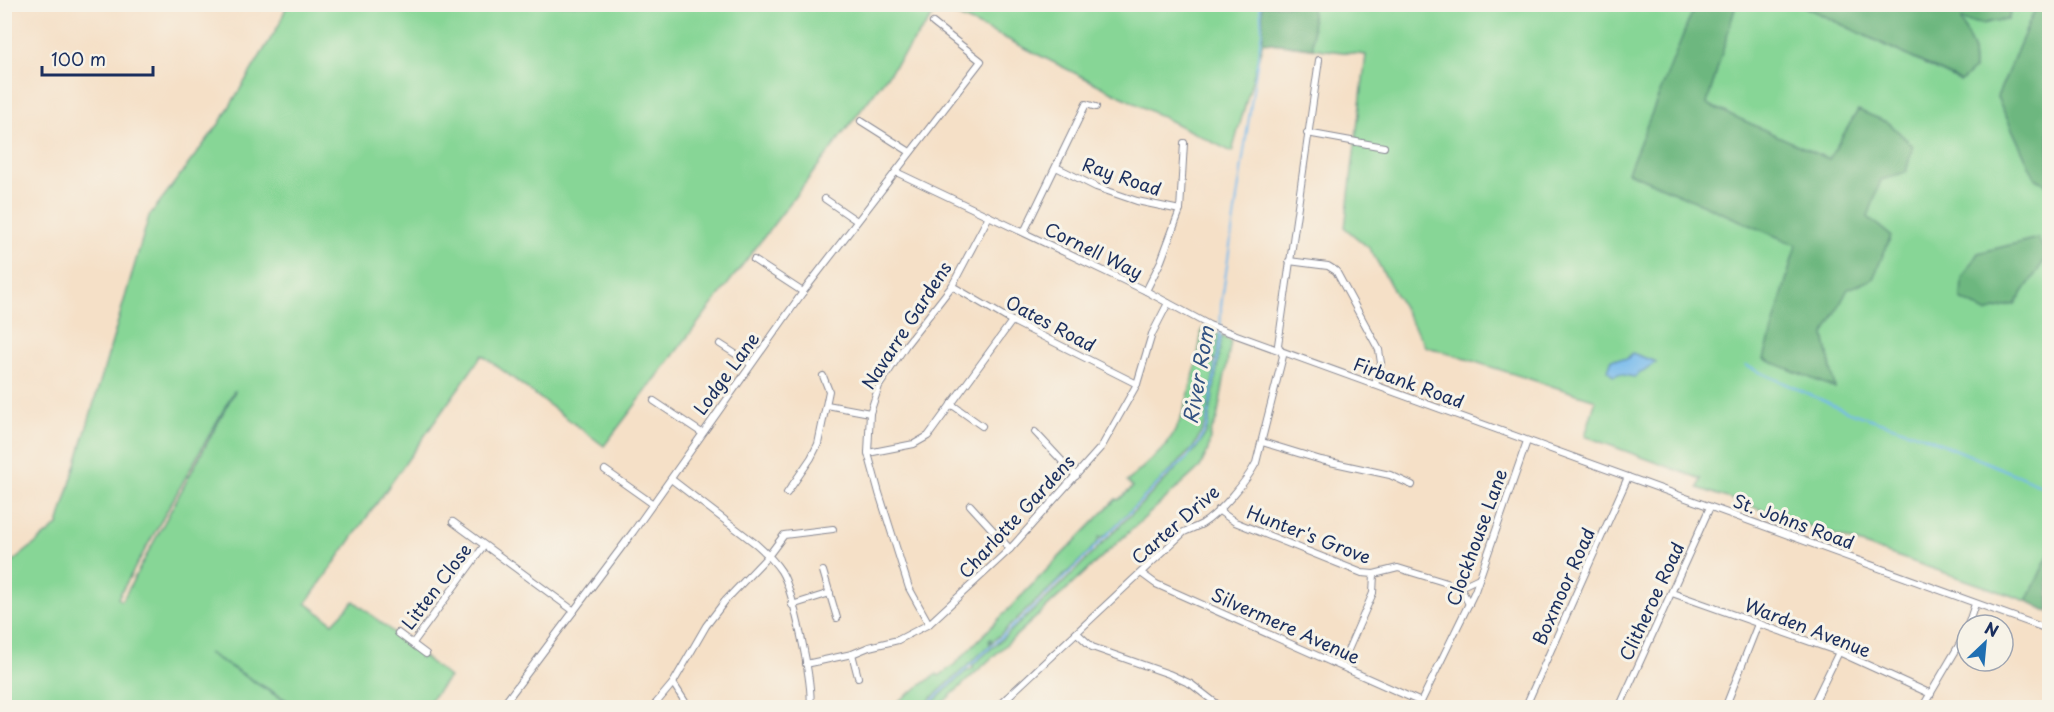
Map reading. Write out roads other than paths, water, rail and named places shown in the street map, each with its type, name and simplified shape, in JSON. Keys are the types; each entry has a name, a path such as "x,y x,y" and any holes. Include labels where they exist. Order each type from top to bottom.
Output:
{"street":[{"name":"Lodge Lane","path":"501,708 653,504 803,292 981,61 933,23"},
{"name":"Carter Drive","path":"996,708 1184,532 1202,524 1218,510 1250,475 1262,442 1283,356 1278,345 1319,60"},
{"path":"1024,232 1086,104 1096,107"},
{"path":"861,121 910,152"},
{"path":"1307,133 1384,147"},
{"path":"1146,291 1161,261 1180,210 1184,143"},
{"name":"Ray Road","path":"1056,167 1096,186 1137,201 1180,210"},
{"name":"Cornell Way","path":"896,172 1146,291 1212,326 1281,350"},
{"path":"825,199 857,221"},
{"name":"Navarre Gardens","path":"929,624 909,588 868,453 870,413 879,386 906,345 952,286 989,216"},
{"path":"754,260 803,292"},
{"path":"1289,261 1328,266 1336,271 1378,350 1381,363 1375,385"},
{"name":"Oates Road","path":"952,286 1012,321 1137,384"},
{"name":"Charlotte Gardens","path":"806,664 852,654 898,640 929,624 1010,549 1102,446 1137,384 1152,334 1168,303"},
{"path":"868,453 914,444 928,436 1012,321"},
{"path":"720,344 751,364"},
{"name":"Firbank Road","path":"1281,350 1527,441"},
{"path":"787,493 818,444 829,391 823,376"},
{"path":"654,401 702,433"},
{"path":"951,404 982,426"},
{"path":"827,405 870,413"},
{"path":"1035,432 1076,476"},
{"name":"St. Johns Road","path":"1527,441 2049,630"},
{"name":"Clockhouse Lane","path":"1419,705 1469,604 1527,441"},
{"path":"1262,442 1321,460 1390,474 1412,485"},
{"path":"605,470 653,504"},
{"name":"Boxmoor Road","path":"1525,708 1628,477"},
{"path":"671,479 769,555 782,573 806,664 811,696 810,708"},
{"path":"970,505 1010,549"},
{"name":"Clitheroe Road","path":"1619,708 1710,507"},
{"name":"Hunter's Grove","path":"1218,510 1235,522 1362,573 1374,574 1398,567 1460,587"},
{"name":"Litten Close","path":"453,522 574,611"},
{"path":"652,708 673,683 706,626 725,601 769,555 784,535 833,529"},
{"name":"Litten Close","path":"412,643 484,546"},
{"path":"823,571 837,618"},
{"name":"Silvermere Avenue","path":"1141,573 1156,584 1341,666 1419,705"},
{"path":"1341,666 1373,593 1374,574"},
{"path":"1469,604 1460,587 1479,578"},
{"path":"792,605 830,593"},
{"name":"Warden Avenue","path":"1672,593 1839,652 1931,694"},
{"path":"1972,613 1976,604"},
{"path":"1725,708 1758,624"},
{"path":"399,633 426,654"},
{"path":"1077,633 1092,647 1191,684 1222,708"},
{"path":"1814,705 1839,652"},
{"path":"1922,708 1955,652"},
{"path":"852,654 858,677"},
{"path":"673,683 689,708"},
{"path":"1007,698 1022,708"}],"water":[{"path":"1632,353 1656,362 1634,377 1619,374 1613,376 1608,370 1612,359 1627,359"}],"waterway":[{"name":"River Rom","path":"924,708 1052,590 1187,458 1198,444 1207,426 1220,340 1221,306 1262,30 1260,4"},
{"path":"1746,366 1849,412 1926,437 2050,489"}]}
